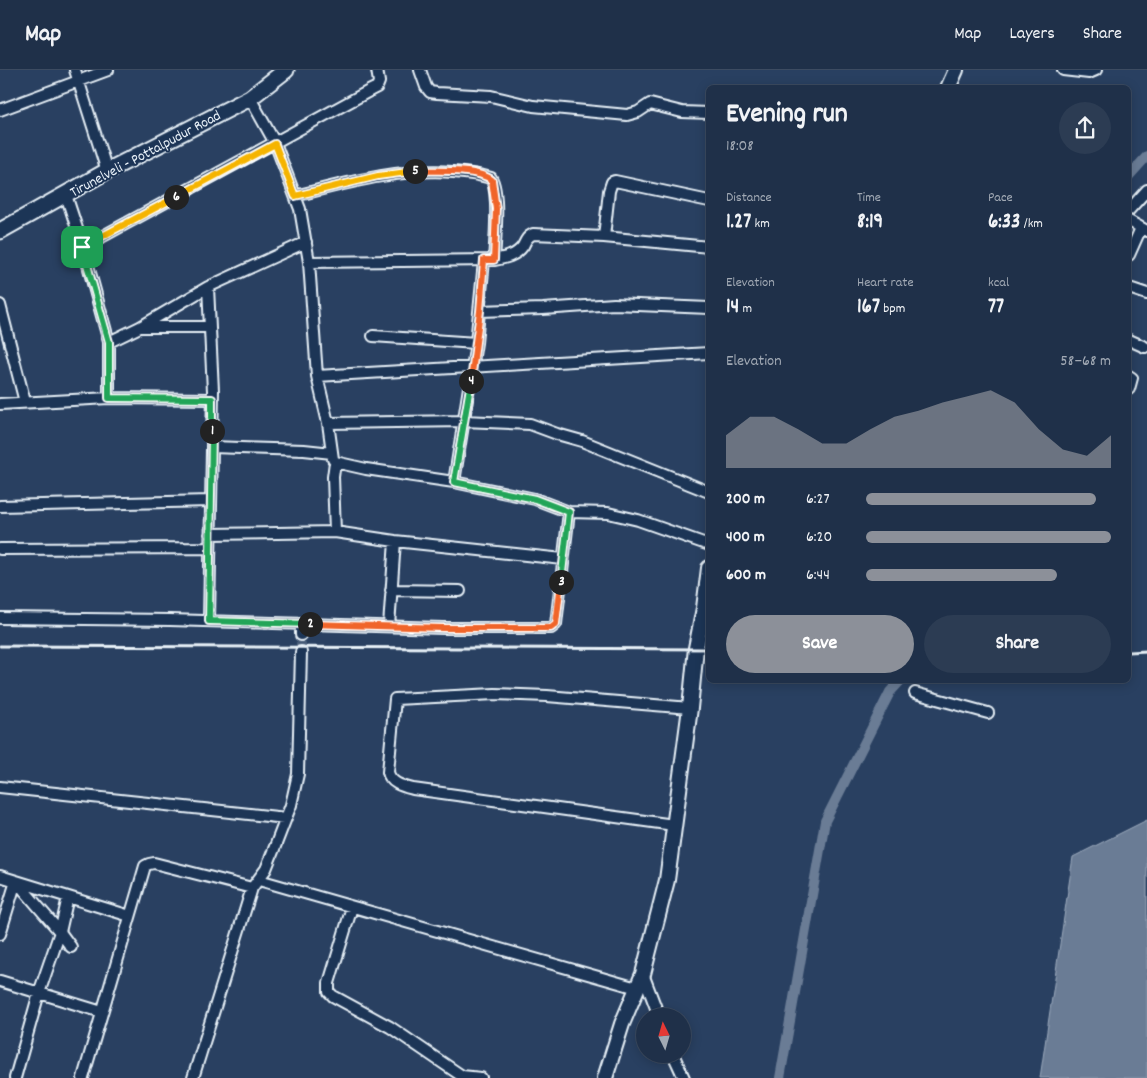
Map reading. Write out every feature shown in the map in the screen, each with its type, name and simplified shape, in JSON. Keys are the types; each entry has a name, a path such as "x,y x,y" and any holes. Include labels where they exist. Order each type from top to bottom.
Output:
{"main road":[{"name":"Tirunelveli - Pottalpudur Road","path":"0,232 107,171 250,98 286,70"}],"street":[{"path":"75,70 107,171"},
{"path":"0,110 108,70"},
{"path":"82,247 377,87 380,77 377,70"},
{"path":"420,70 426,87 430,92 491,96 533,106 616,114 630,115 650,104 682,112 706,113"},
{"path":"949,85 956,70"},
{"path":"1063,70 1082,73 1096,70"},
{"path":"250,98 275,144 300,209 309,262 317,376 328,423 333,458 335,532"},
{"path":"295,196 378,176 414,171 481,175 490,178 494,184 496,209 454,482"},
{"path":"604,237 609,191 612,182 615,181 706,200"},
{"path":"1131,208 1147,190"},
{"path":"66,195 109,342 109,398"},
{"path":"1131,221 1144,229 1131,252"},
{"path":"309,262 489,260 512,256 523,245 528,236 534,234 604,237 706,246"},
{"path":"109,342 140,327 208,288 306,242"},
{"path":"208,288 212,399 209,621"},
{"path":"1131,289 1147,294"},
{"path":"480,311 614,304 706,308"},
{"path":"0,305 25,402"},
{"path":"140,327 210,326"},
{"path":"373,336 476,343"},
{"path":"1131,341 1145,347"},
{"path":"317,376 706,353"},
{"path":"0,404 109,398 212,399"},
{"path":"328,423 464,421 530,424 582,441 706,491"},
{"path":"212,447 304,450 366,469 454,482 535,499 569,512 608,513 638,520 706,544"},
{"path":"0,506 210,501"},
{"path":"0,618 534,629 555,627 569,512"},
{"path":"210,534 335,532 395,541 563,559"},
{"path":"389,626 395,541"},
{"path":"0,550 210,548"},
{"path":"391,590 460,591"},
{"path":"605,1078 622,1024 643,974 667,880 696,648 706,608"},
{"path":"301,624 301,635"},
{"path":"193,1078 252,888 259,880 270,859 291,804 298,774 301,652"},
{"path":"915,693 988,712"},
{"path":"674,825 413,789 398,784 392,780 388,772 395,699 503,694 556,696 690,708"},
{"path":"0,787 245,812 286,818"},
{"path":"83,1078 141,874 145,866 154,863 252,888"},
{"path":"0,876 130,916"},
{"path":"259,880 637,988"},
{"path":"16,881 72,948"},
{"path":"0,934 16,881"},
{"path":"15,1078 60,932 68,897"},
{"path":"352,907 329,983 329,992 390,1027 462,1076 480,1078"},
{"path":"643,974 656,1008"},
{"path":"0,981 102,1012"},
{"path":"677,1063 684,1078"}],"water":[{"path":"1147,820 1147,1078 1040,1078 1073,857"}],"waterway":[{"path":"1131,174 1147,156"},
{"path":"780,1078 825,821 890,692 898,683"}],"tunnel":[{"path":"301,635 301,652"}],"railway":[{"path":"0,646 706,649"},
{"path":"1131,652 1147,651"}],"route":[{"path":"275,144 295,196 378,176 414,171 468,173 490,178 494,184 496,209 494,260 484,260 476,343 454,482 535,499 569,512 555,627 534,629 443,628 209,621 212,399 109,398 109,342 82,247 275,144"}]}
